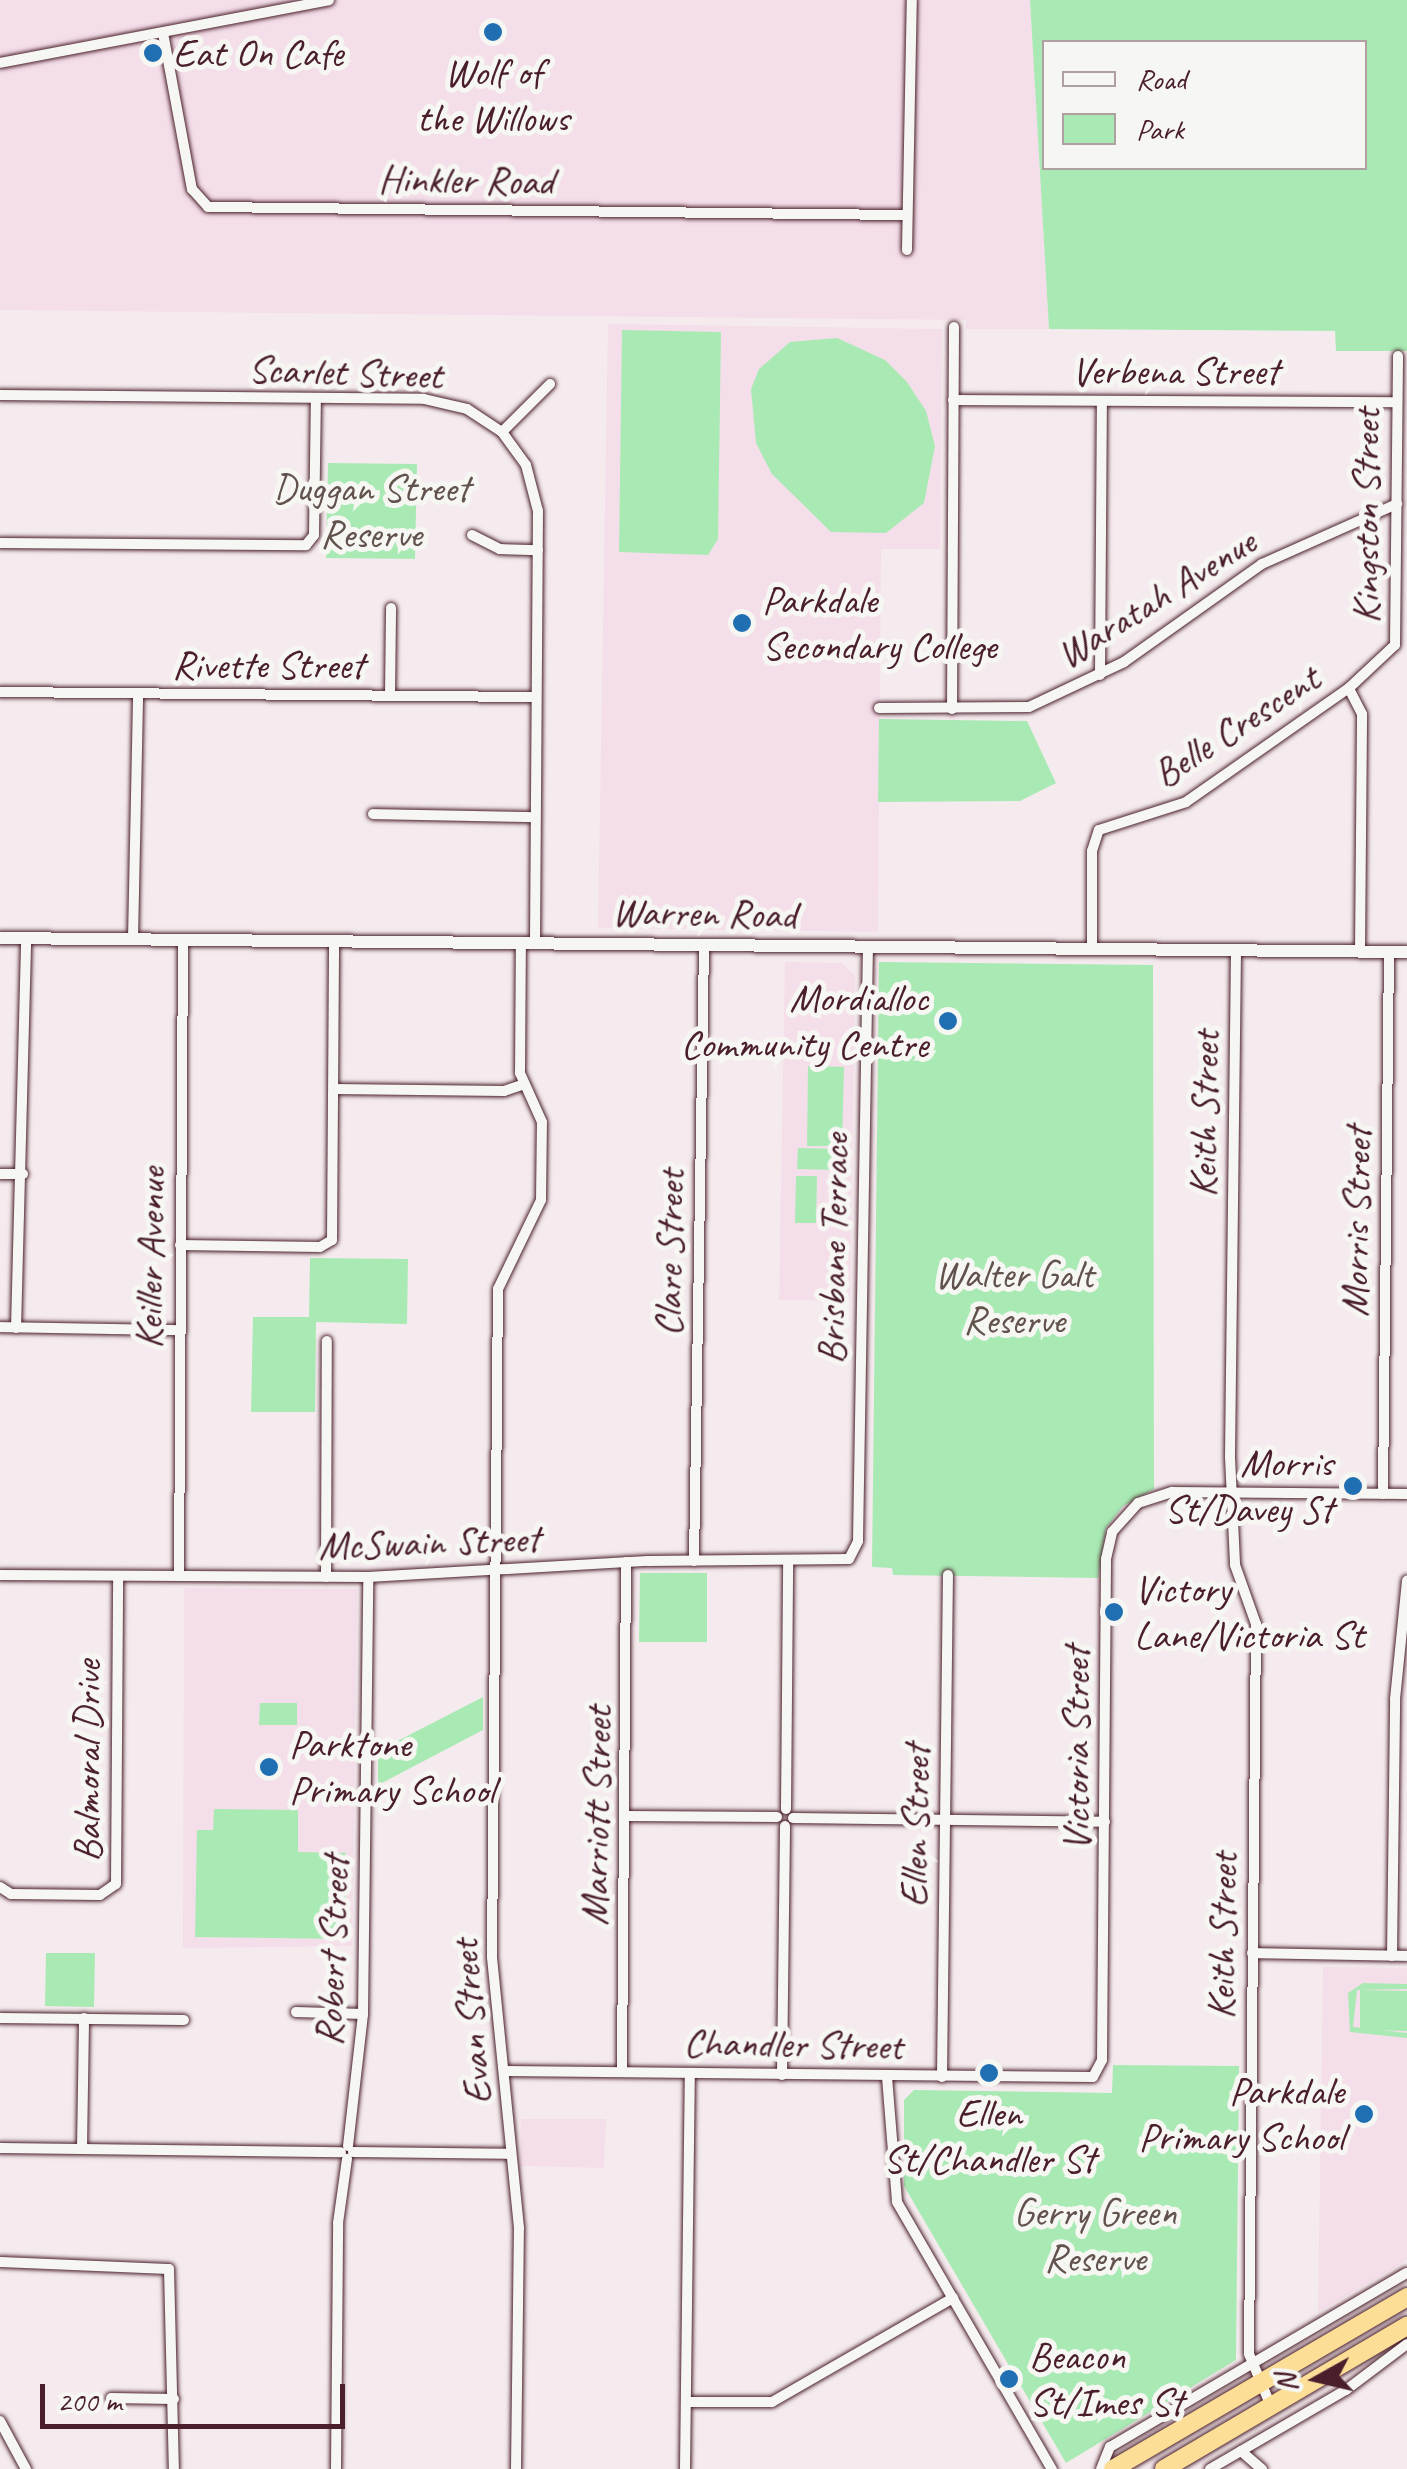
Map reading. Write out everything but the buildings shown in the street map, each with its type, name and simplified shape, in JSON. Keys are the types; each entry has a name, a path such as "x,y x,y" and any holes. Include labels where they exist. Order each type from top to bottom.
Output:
{"highway":[{"path":"1113,2469 1407,2297"},
{"path":"1164,2469 1407,2326"}],"street":[{"path":"0,62 329,0"},
{"path":"907,250 912,0"},
{"name":"Hinkler Road","path":"163,33 192,188 208,207 907,215"},
{"path":"952,709 954,327"},
{"name":"Kingston Street","path":"1349,688 1388,658 1395,645 1398,356"},
{"path":"334,1090 504,1091 524,1084 532,900 538,550 535,490 502,432 550,384"},
{"name":"Scarlet Street","path":"0,395 444,401 502,432"},
{"path":"0,544 309,544 316,398"},
{"name":"Verbena Street","path":"953,400 1397,402"},
{"path":"1100,675 1102,401"},
{"name":"Waratah Avenue","path":"879,708 1023,708 1100,675 1262,564 1397,504"},
{"path":"472,535 500,549 538,550"},
{"path":"390,696 391,608"},
{"path":"1349,688 1362,714 1360,951"},
{"name":"Belle Crescent","path":"1092,949 1092,851 1099,830 1186,802 1349,688"},
{"name":"Rivette Street","path":"0,692 536,697"},
{"path":"133,939 138,694"},
{"path":"373,814 534,817"},
{"name":"Warren Road","path":"0,938 1407,952"},
{"path":"16,1328 23,1174 26,938"},
{"name":"Keiller Avenue","path":"179,1576 184,940"},
{"path":"180,1245 329,1244 334,941"},
{"name":"Clare Street","path":"694,1561 704,945"},
{"name":"Brisbane Terrace","path":"856,1552 868,947"},
{"name":"Keith Street","path":"1236,951 1230,1457 1236,1571 1256,1624 1250,2363 1271,2406"},
{"name":"Morris Street","path":"1383,1494 1389,952"},
{"name":"Evan Street","path":"516,2469 519,2228 509,2154 506,2071 492,1981 498,1289 541,1200 542,1124 524,1084"},
{"path":"0,1174 23,1174"},
{"path":"0,1328 179,1330"},
{"path":"326,1577 327,1341"},
{"name":"Victoria Street","path":"1078,2079 1097,2074 1102,2060 1109,1540 1124,1515 1146,1499 1172,1492 1407,1494"},
{"name":"McSwain Street","path":"0,1575 368,1577 626,1562 843,1561 856,1552"},
{"path":"782,2075 788,1561"},
{"name":"Marriott Street","path":"622,2071 626,1562"},
{"name":"Ellen Street","path":"942,2078 948,1575"},
{"name":"Balmoral Drive","path":"0,1887 11,1894 100,1895 116,1884 118,1576"},
{"name":"Robert Street","path":"336,2469 338,2224 363,2014 368,1577"},
{"path":"1392,1956 1395,1692 1407,1581"},
{"path":"626,1816 1106,1822"},
{"path":"1252,1953 1407,1956"},
{"path":"296,2012 363,2014"},
{"path":"0,2018 184,2020"},
{"path":"82,2149 84,2018"},
{"name":"Chandler Street","path":"506,2071 1078,2079"},
{"path":"686,2469 690,2073"},
{"path":"892,2077 893,2192 1051,2466 1066,2469"},
{"path":"0,2148 509,2154"},
{"path":"0,2262 166,2266 172,2281 174,2469"},
{"path":"1101,2469 1110,2446 1407,2273"},
{"path":"686,2402 772,2402 953,2298"},
{"path":"1210,2469 1346,2390 1407,2344"},
{"path":"111,2398 174,2398"},
{"path":"0,2422 26,2469"},
{"path":"1241,2451 1262,2469"}],"shaded area":[{"path":"0,0 1030,0 1049,329 966,329 966,320 0,310"},
{"name":"Parkdale Secondary College","path":"608,324 942,329 940,549 881,549 878,932 598,928"},
{"path":"785,962 842,963 855,976 850,1301 779,1300"},
{"name":"Parktone Primary School","path":"184,1588 357,1589 352,1946 183,1948"},
{"name":"Parkdale Primary School","path":"1323,1967 1407,1968 1407,2260 1318,2312"},
{"path":"521,2119 606,2119 604,2168 520,2166"}],"green space":[{"path":"1030,0 1407,0 1407,351 1336,351 1335,331 1049,329"},
{"path":"622,330 721,332 718,539 708,555 619,552"},
{"path":"837,338 885,360 907,382 926,411 935,446 924,503 886,533 831,532 772,474 756,443 751,389 759,369 790,342"},
{"name":"Duggan Street Reserve","path":"328,463 417,464 415,559 326,558"},
{"path":"879,719 1027,721 1056,783 1020,801 878,802"},
{"name":"Walter Galt Reserve","path":"879,962 1153,965 1154,1489 1123,1506 1106,1528 1098,1578 893,1575 892,1568 872,1567"},
{"path":"808,1066 844,1067 842,1146 807,1146"},
{"path":"798,1148 841,1149 841,1170 797,1169"},
{"path":"796,1176 817,1176 816,1223 795,1223"},
{"path":"310,1258 408,1259 407,1324 316,1322 315,1412 251,1412 253,1317 309,1317"},
{"path":"640,1573 707,1573 707,1642 639,1642"},
{"path":"483,1697 483,1730 378,1785 378,1751"},
{"path":"260,1703 297,1703 297,1725 259,1725"},
{"path":"214,1809 298,1810 298,1852 346,1853 345,1939 195,1937 197,1830 213,1830"},
{"path":"46,1953 95,1953 94,2007 45,2006"},
{"path":"1363,1983 1407,1984 1407,1989 1357,1990 1353,2027 1407,2033 1407,2038 1350,2032 1348,1993"},
{"path":"1360,1990 1407,1991 1407,2031 1360,2030"},
{"name":"Gerry Green Reserve","path":"1113,2065 1239,2066 1236,2360 1066,2463 904,2186 904,2100 914,2090 1112,2093"}],"place":[{"name":"Wolf of the Willows","path":"493,32"},
{"name":"Eat On Cafe","path":"153,53"},
{"name":"Parkdale Secondary College","path":"742,623"},
{"name":"Mordialloc Community Centre","path":"948,1021"},
{"name":"Morris St/Davey St","path":"1353,1486"},
{"name":"Victory Lane/Victoria St","path":"1114,1612"},
{"name":"Parktone Primary School","path":"269,1767"},
{"name":"Ellen St/Chandler St","path":"989,2073"},
{"name":"Parkdale Primary School","path":"1364,2114"},
{"name":"Beacon St/Imes St","path":"1009,2379"}]}
